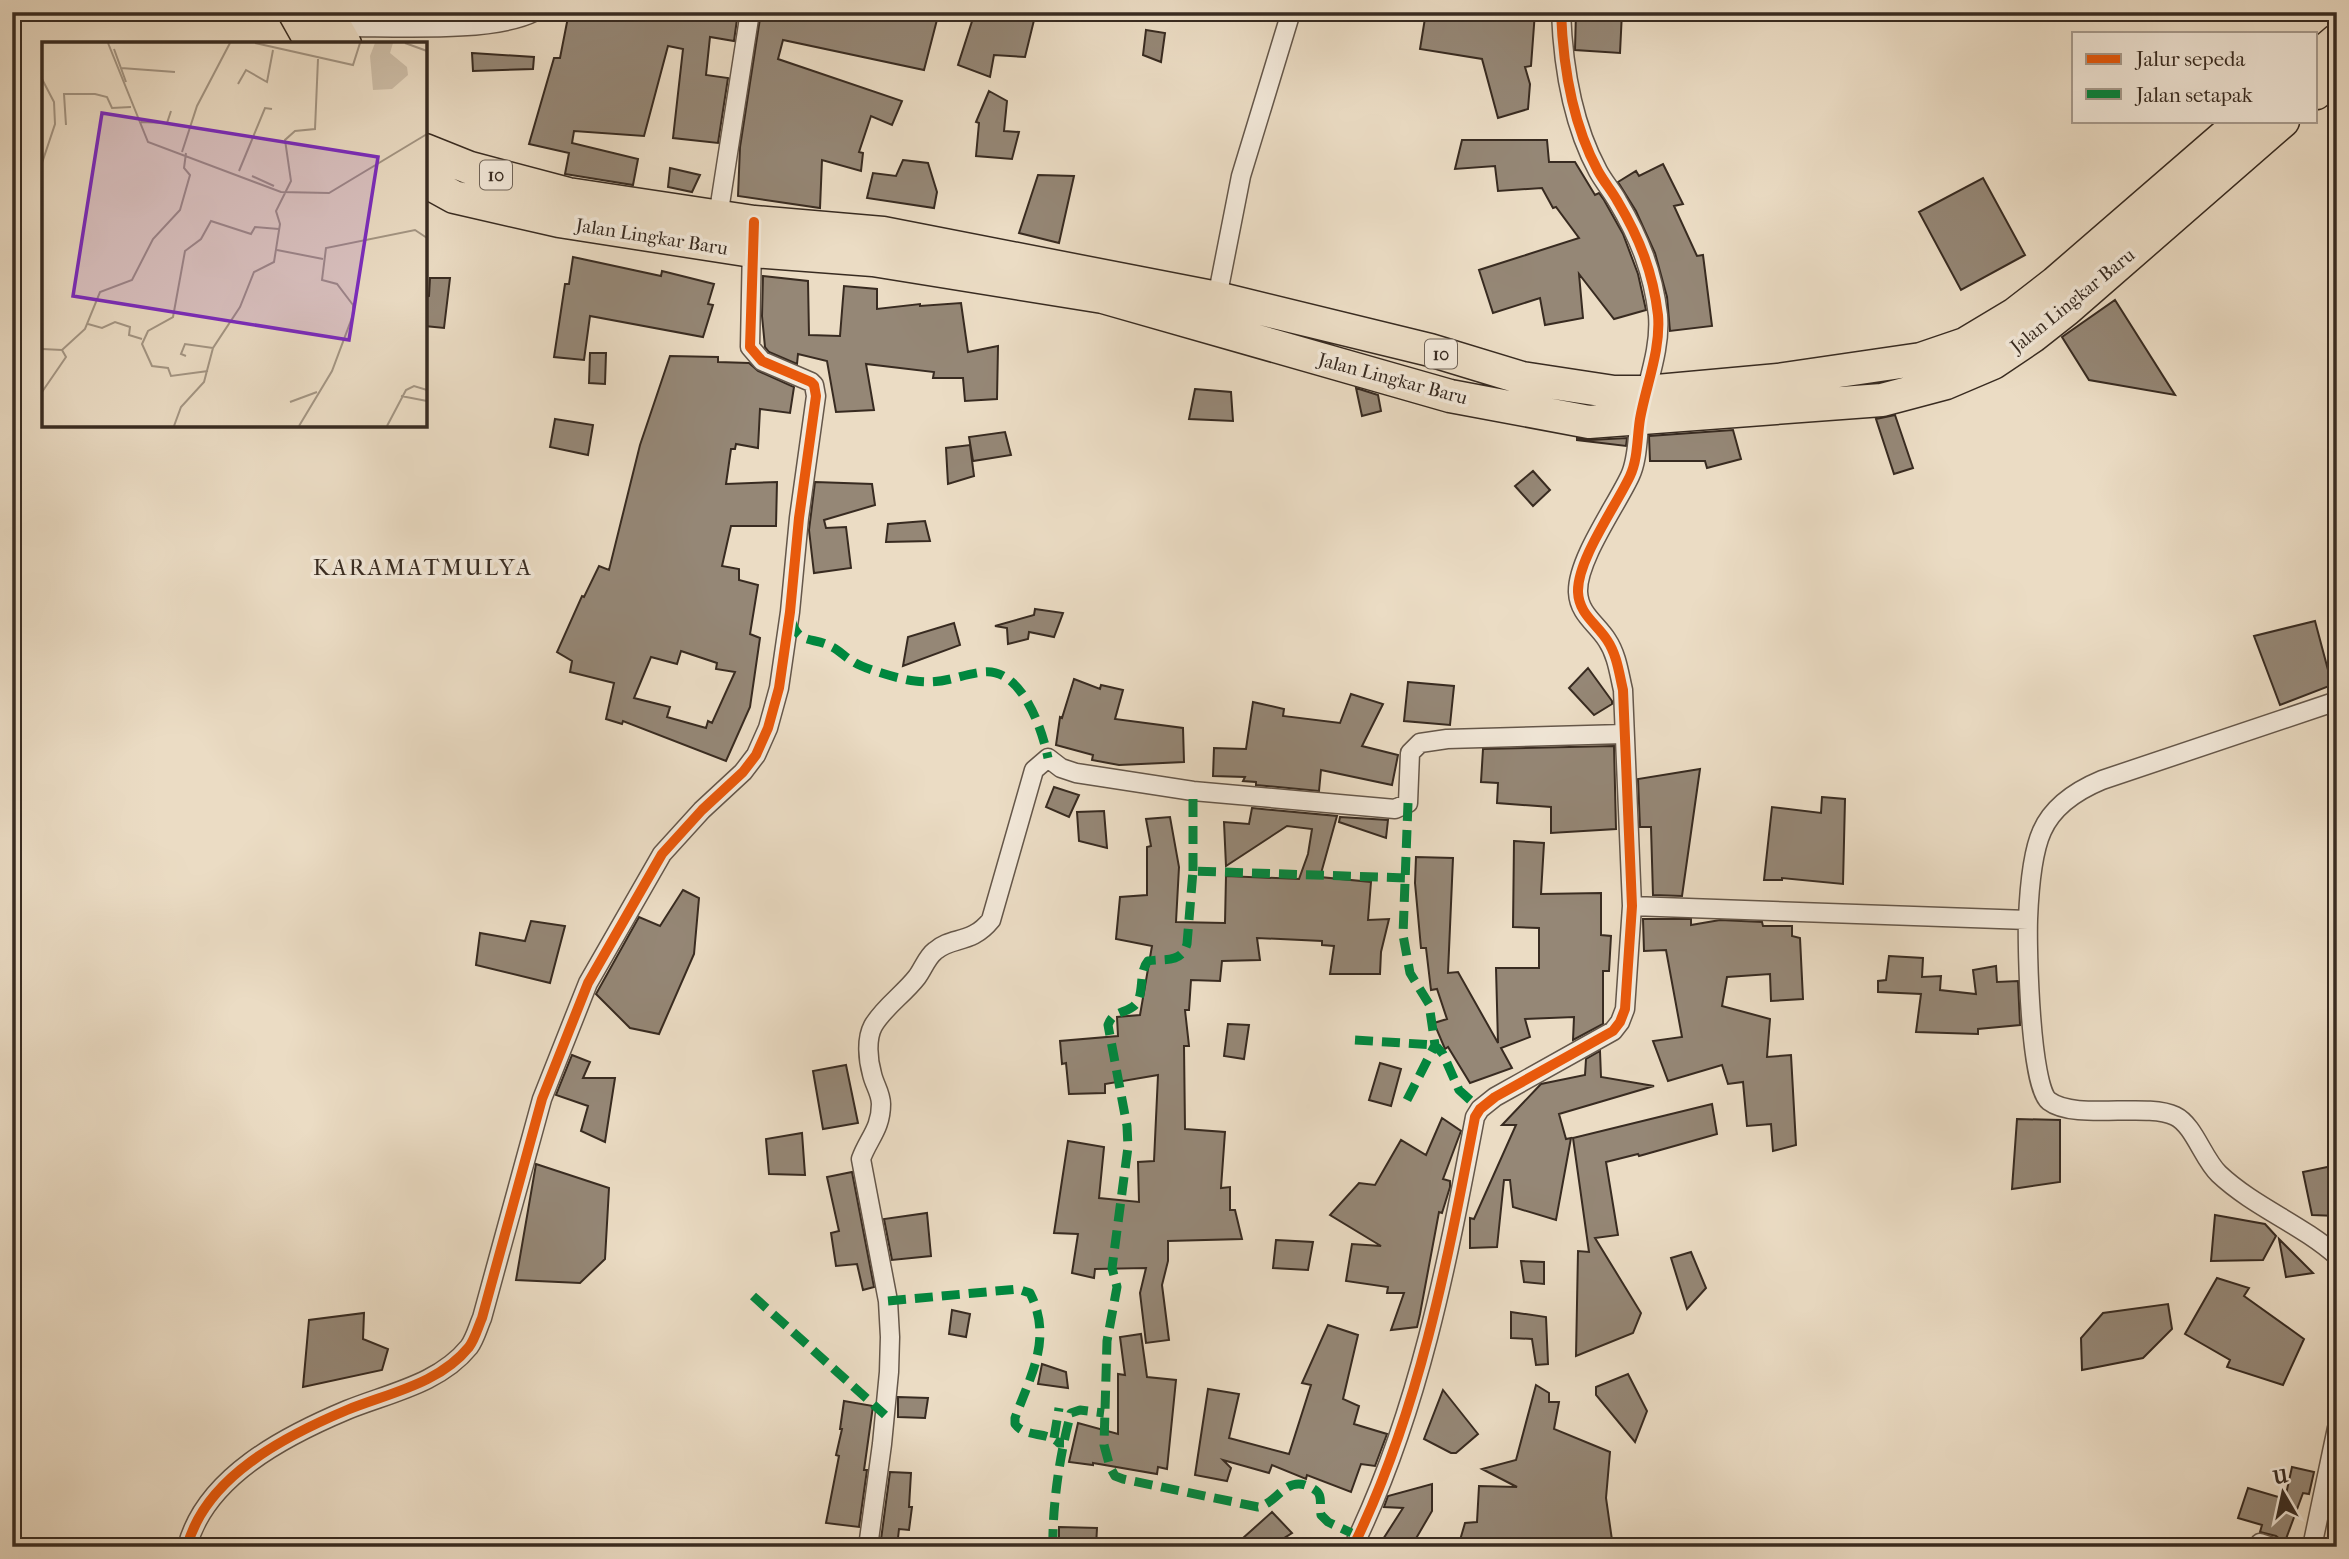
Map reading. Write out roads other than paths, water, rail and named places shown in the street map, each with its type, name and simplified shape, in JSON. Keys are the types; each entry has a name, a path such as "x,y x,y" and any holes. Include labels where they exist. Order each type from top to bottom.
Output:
{"highway":[{"path":"294,12 330,32"},
{"path":"2318,56 2337,40"},
{"path":"2318,91 2337,75"},
{"name":"Jalan Lingkar Baru","path":"427,151 470,169 568,194 718,216 753,236 873,260 1103,297 1450,396 1589,422 1643,406 1778,380 1921,359 1965,344 2015,314 2055,283 2241,122"},
{"name":"Jalan Lingkar Baru","path":"427,182 454,197 559,222 753,236 883,233 1217,298 1430,350 1522,378 1614,393 1643,406 1882,400 1946,383 1993,363 2033,336 2282,122"}],"street":[{"path":"330,32 469,25 520,18 534,12"},
{"path":"718,216 750,12"},
{"path":"1217,298 1241,176 1291,12"},
{"path":"1353,1547 1400,1435 1432,1322 1475,1117 1480,1109 1495,1097 1613,1031 1625,1009 1632,906 1623,690 1616,658 1607,639 1591,622 1580,604 1578,589 1581,572 1597,537 1631,474 1657,348 1658,320 1655,291 1647,259 1618,201 1598,170 1577,123 1566,65 1561,12"},
{"path":"187,1547 191,1528 215,1492 245,1465 347,1410 412,1387 444,1370 470,1346 482,1318 542,1100 588,983 662,854 681,831 743,772 756,755 765,735 776,703 781,673 816,396 811,382 762,360 750,348 753,236"},
{"path":"2337,701 2102,780 2070,797 2043,828 2037,846 2028,920 2032,1038 2041,1090 2047,1100 2058,1106 2176,1116 2187,1125 2218,1174 2291,1234 2323,1244 2337,1256"},
{"path":"868,1547 883,1434 890,1338 888,1301 861,1159 864,1149 875,1135 881,1104 879,1090 872,1076 869,1038 874,1025 916,977 934,951 970,938 984,929 991,920 1034,770 1048,758 1061,768 1076,773 1193,791 1395,809 1408,803 1410,753 1420,743 1447,738 1624,734"},
{"path":"1632,906 2028,920"},
{"path":"2312,1547 2337,1428"}],"district":[{"name":"KARAMATMULYA","path":"423,567"}]}
